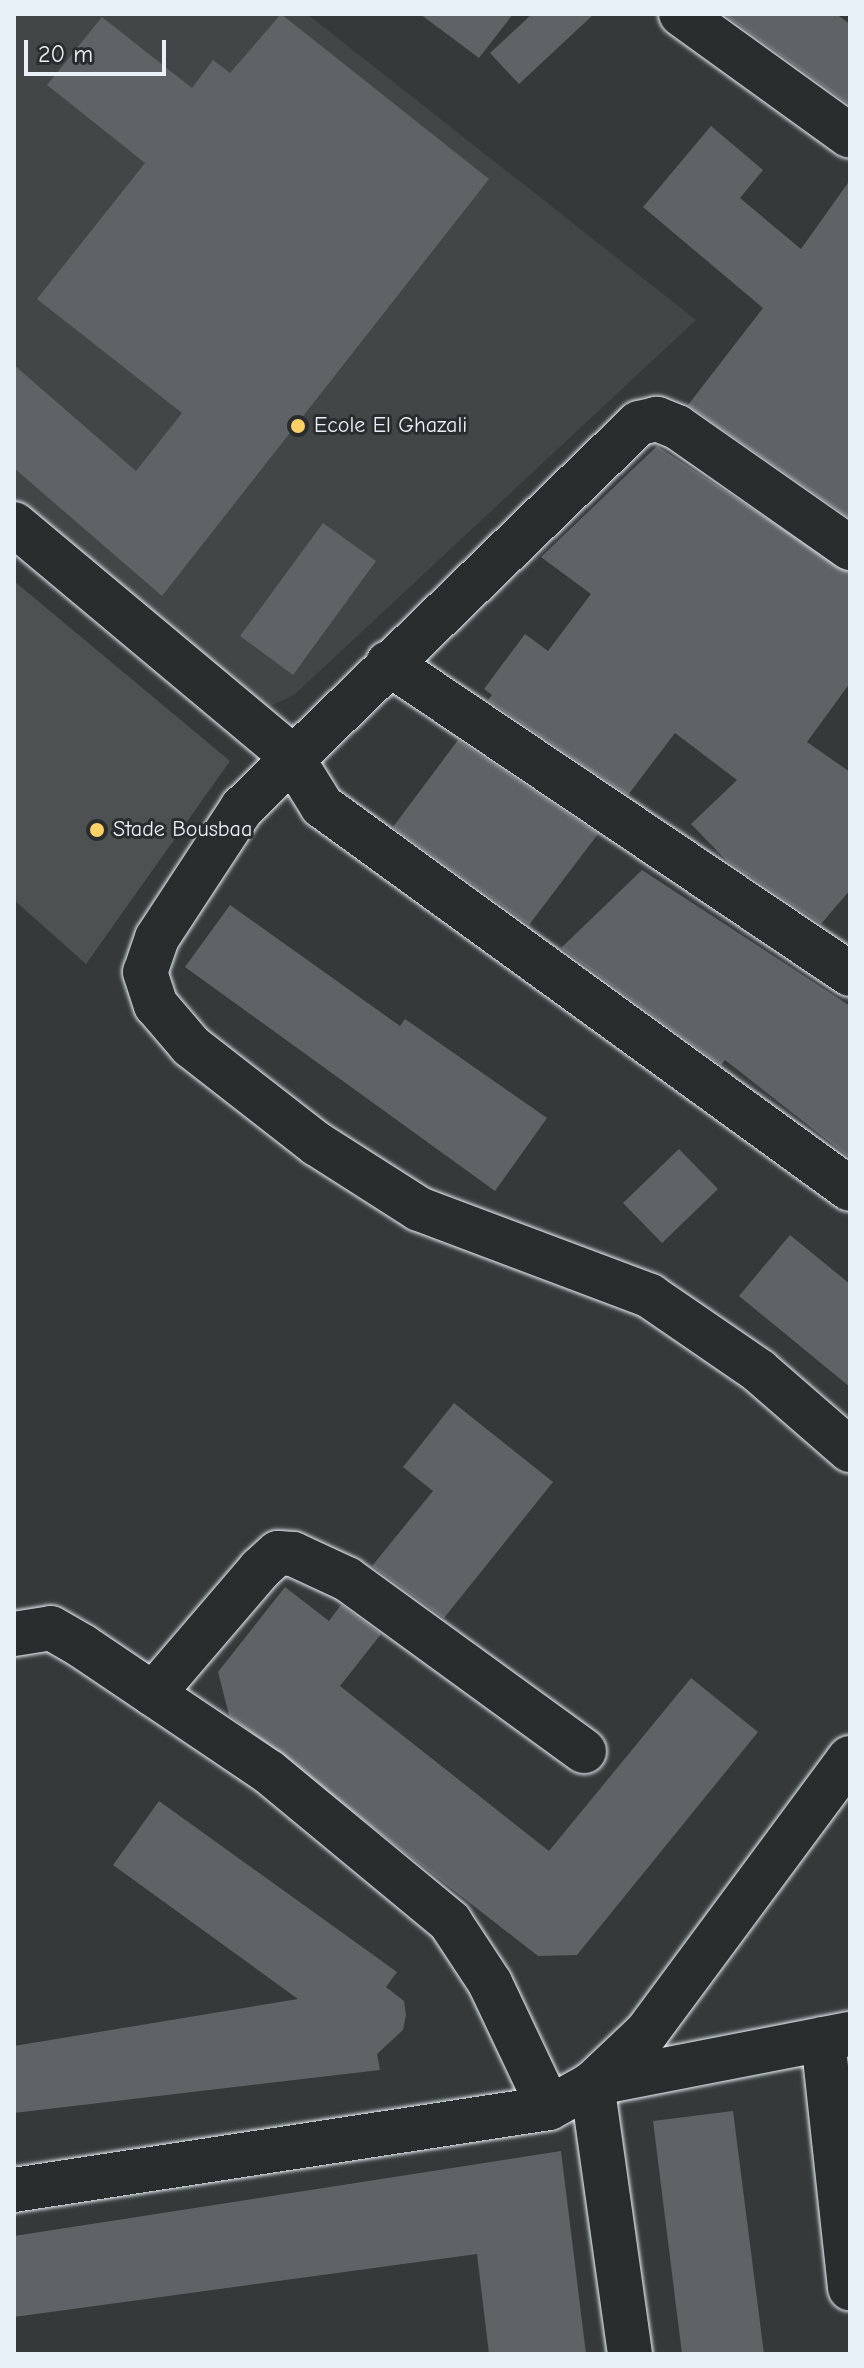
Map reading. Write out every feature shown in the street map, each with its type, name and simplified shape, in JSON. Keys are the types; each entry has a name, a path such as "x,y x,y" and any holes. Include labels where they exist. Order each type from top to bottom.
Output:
{"street":[{"path":"681,14 850,136"},
{"path":"850,548 677,427 657,419 639,423 291,756 242,808 157,938 145,972 156,1005 191,1046 317,1144 419,1209 650,1296 759,1371 850,1450"},
{"path":"14,524 291,756 322,806 850,1189"},
{"path":"388,663 850,974"},
{"path":"153,1694 260,1569 278,1553 293,1554 347,1579 584,1751"},
{"path":"14,1634 51,1628 153,1694 269,1772 450,1922 490,1983 549,2108"},
{"path":"14,2190 549,2108 592,2084 647,2032 850,1758"},
{"path":"592,2084 837,2036 850,2289"},
{"path":"592,2084 630,2354"}],"shaded area":[{"name":"Ecole El Ghazali","path":"14,14 307,14 696,320 294,695 257,712 14,533"},
{"name":"Stade Bousbaa","path":"14,581 230,761 86,964 14,900"}],"building":[{"path":"281,14 489,179 162,596 14,468 14,365 136,471 182,413 37,299 145,163 47,85 102,17 192,88 213,60 230,73"},
{"path":"420,14 513,14 479,58"},
{"path":"532,14 594,14 519,84 490,53"},
{"path":"724,14 836,14 850,24 850,105"},
{"path":"711,126 763,170 740,198 801,249 850,180 850,518 688,405 763,308 643,207"},
{"path":"657,446 850,573 850,683 807,742 850,772 850,890 821,924 727,861 691,824 737,780 675,733 628,795 488,700 492,695 484,689 525,634 548,651 591,594 541,557"},
{"path":"323,523 376,561 293,675 240,636"},
{"path":"458,740 598,834 529,925 393,827"},
{"path":"642,870 850,1006 850,1158 725,1060 721,1065 561,948"},
{"path":"230,905 400,1026 405,1019 547,1118 495,1191 185,967"},
{"path":"679,1149 718,1189 662,1243 623,1203"},
{"path":"790,1235 850,1284 850,1387 739,1296"},
{"path":"454,1403 553,1482 444,1618 372,1566 433,1491 403,1467"},
{"path":"285,1587 329,1621 341,1605 381,1634 340,1686 549,1851 691,1678 758,1732 577,1955 538,1956 229,1715 218,1672"},
{"path":"159,1801 397,1972 386,1987 404,2001 406,2015 403,2030 377,2054 380,2070 14,2113 14,2046 298,1999 113,1865"},
{"path":"733,2111 764,2354 682,2354 653,2121"},
{"path":"561,2151 586,2354 489,2354 477,2254 14,2317 14,2236"}],"place":[{"name":"Ecole El Ghazali","path":"298,426"},
{"name":"Stade Bousbaa","path":"97,830"}]}
